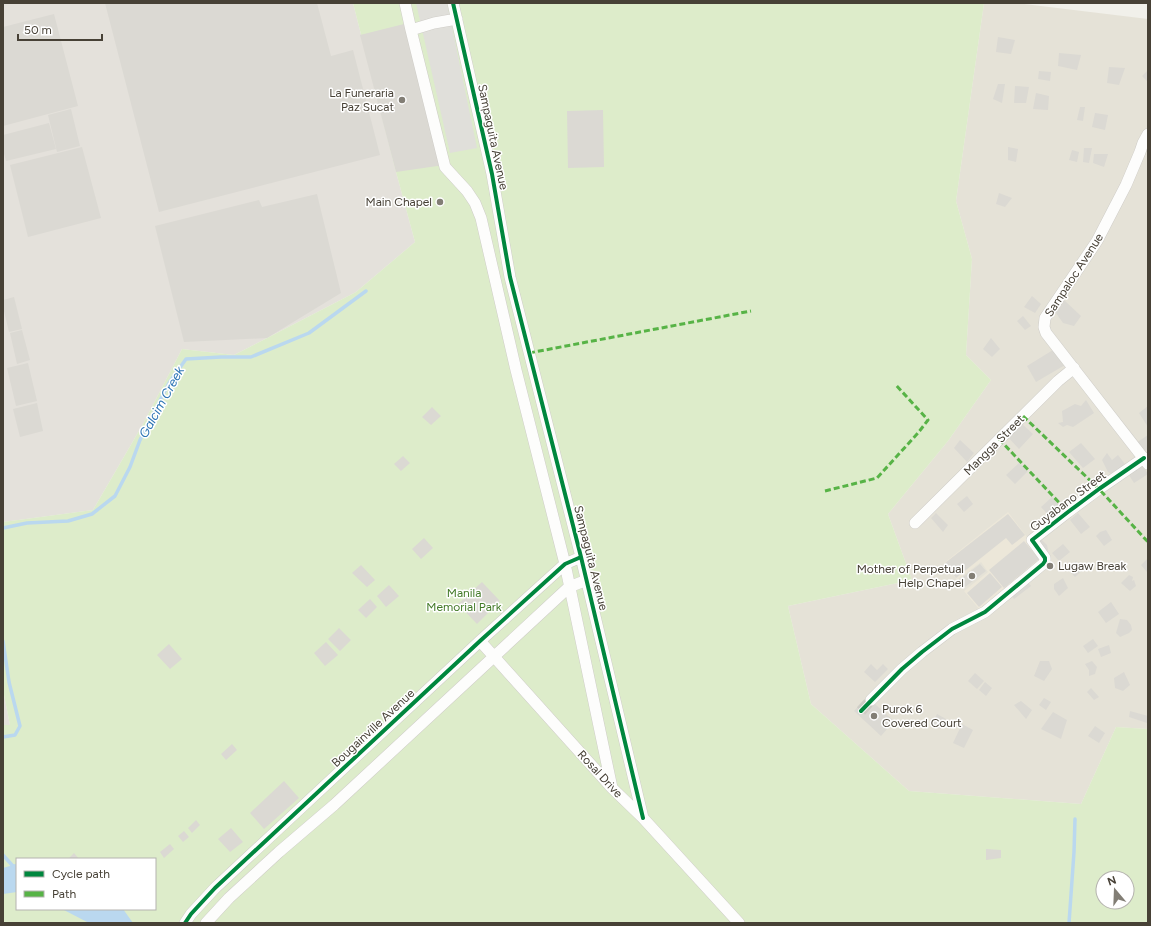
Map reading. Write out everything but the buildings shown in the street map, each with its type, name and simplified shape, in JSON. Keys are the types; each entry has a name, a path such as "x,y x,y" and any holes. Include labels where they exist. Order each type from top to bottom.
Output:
{"street":[{"path":"405,3 445,167 467,191 475,203 481,218 501,308 565,564 612,788"},
{"name":"Sampaguita Avenue","path":"453,3 492,174 510,277 587,580 643,818"},
{"path":"411,30 434,23 457,19"},
{"name":"Sampaloc Avenue","path":"1146,461 1046,333 1044,327 1045,318 1097,240 1126,185 1148,134"},
{"path":"501,308 517,305"},
{"name":"Mangga Street","path":"915,523 1058,381 1074,368"},
{"name":"Guyabano Street","path":"871,700 902,669 922,652 952,629 984,612 1043,564 1045,558 1032,540 1099,488 1146,461"},
{"name":"Bougainville Avenue","path":"185,923 191,914 215,888 480,641 565,564 581,557"},
{"path":"206,923 235,893 334,805 569,587 587,580"},
{"name":"Rosal Drive","path":"480,641 612,788 643,818 739,923"}],"shaded area":[{"path":"3,3 353,3 415,242 356,292 234,355 182,349 143,424 93,510 3,522"},
{"path":"416,3 447,3 477,148 450,153"},
{"path":"984,3 1016,3 1148,19 1148,729 1116,727 1081,804 909,791 811,704 788,606 912,580 888,514 948,441 991,380 966,355 972,259 956,201"},
{"path":"1008,512 1042,557 979,609 964,591 988,572 981,562 957,580 944,563"},
{"path":"3,690 10,725 3,725"}],"green space":[{"name":"Manila Memorial Park","path":"353,3 984,3 956,201 972,259 966,355 991,380 948,441 888,514 912,580 788,606 811,704 909,791 1081,804 1116,727 1148,729 1148,923 3,923 3,725 10,725 3,690 3,522 93,510 143,424 182,349 234,355 356,292 415,242"}],"water":[{"path":"16,864 16,892 3,894 3,868"},
{"path":"64,910 124,910 133,923 89,923"}],"waterway":[{"name":"Galcim Creek","path":"3,528 27,523 68,521 92,514 115,496 130,467 140,440 169,383 186,359 251,357 309,333 366,291"},
{"name":"Galcim Creek","path":"3,641 9,682 20,726 15,735 3,737"},
{"path":"1069,923 1075,819"},
{"name":"Galcim Creek","path":"3,855 12,865 16,867"}],"tunnel":[{"path":"861,711 871,700"}],"marked path":[{"path":"529,353 751,311"},
{"path":"825,491 877,478 928,420 895,384"},
{"path":"1023,416 1099,489 1148,542"},
{"path":"999,439 1068,512"}],"cycle path":[{"path":"453,3 492,174 510,277 581,557 643,818"},
{"path":"861,711 902,669 922,652 952,629 985,612 1043,564 1045,558 1032,540 1099,489 1144,458"},
{"path":"185,923 191,914 215,888 480,641 565,564 581,557"}],"place":[{"name":"La Funeraria Paz Sucat","path":"402,100"},
{"name":"Main Chapel","path":"440,202"},
{"name":"Lugaw Break","path":"1050,566"},
{"name":"Mother of Perpetual Help Chapel","path":"972,576"},
{"name":"Purok 6 Covered Court","path":"874,716"}]}
